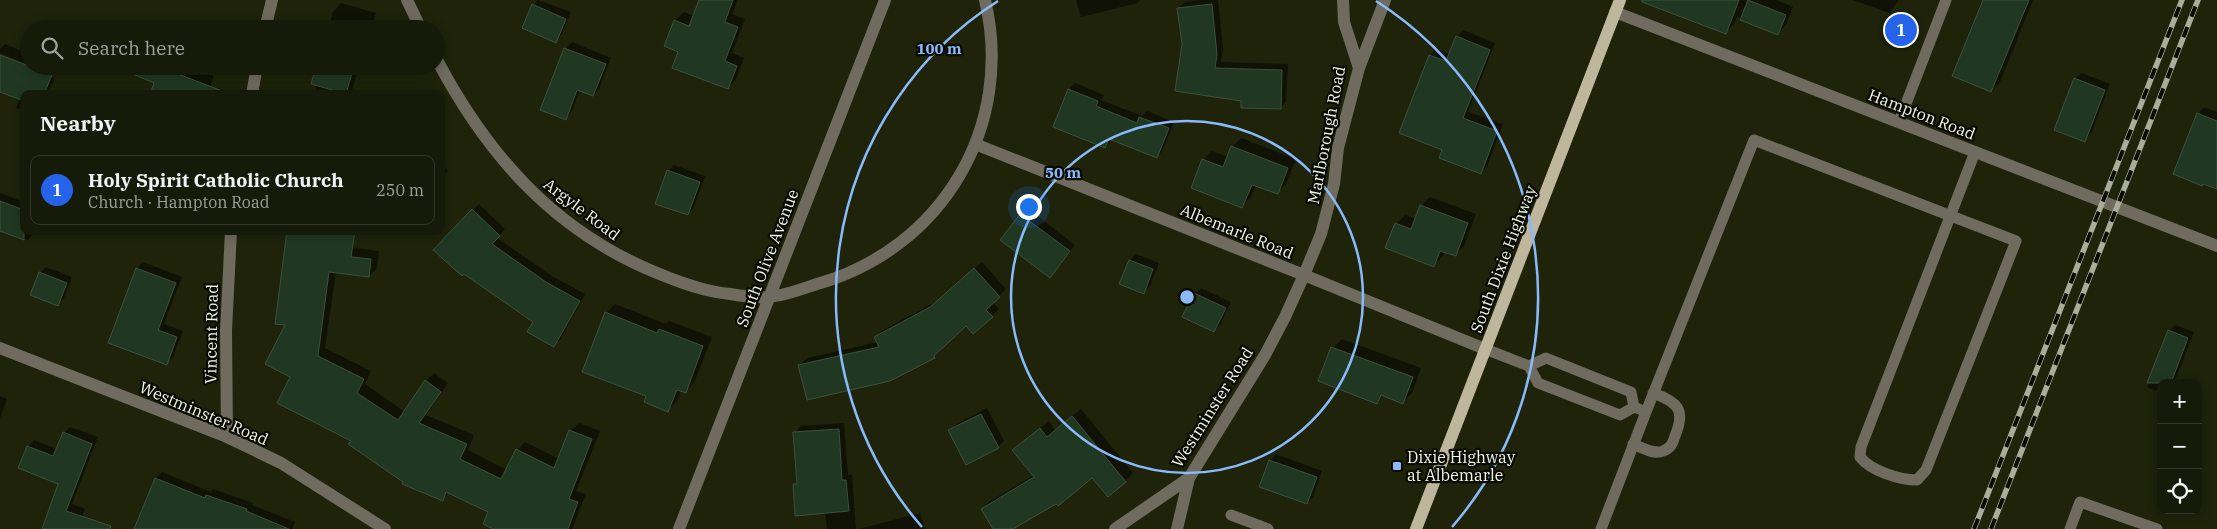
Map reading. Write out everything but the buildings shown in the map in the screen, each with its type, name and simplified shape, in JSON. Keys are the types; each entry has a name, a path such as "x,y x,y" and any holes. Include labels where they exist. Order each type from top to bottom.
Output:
{"main road":[{"name":"South Dixie Highway","path":"1416,529 1617,6"}],"street":[{"path":"267,20 272,0"},
{"path":"407,0 417,20"},
{"name":"South Olive Avenue","path":"679,529 885,0"},
{"name":"Argyle Road","path":"445,74 464,109 510,168 538,199 582,232 623,259 677,281 728,294 769,297 839,278 871,263 902,243 928,219 950,190 975,144 986,109 991,73 991,38 985,0"},
{"name":"Marlborough Road","path":"1304,275 1321,234 1334,184 1338,148 1359,68 1344,22 1343,0"},
{"path":"1359,68 1385,0"},
{"name":"Hampton Road","path":"1617,6 1900,122 2217,246"},
{"path":"253,90 255,75"},
{"name":"Albemarle Road","path":"975,144 1304,275 1485,350"},
{"name":"Vincent Road","path":"227,437 226,332 231,235"},
{"name":"Westminster Road","path":"1115,529 1189,478 1265,355 1304,275"},
{"name":"Westminster Road","path":"0,348 227,437 281,463 385,529"},
{"path":"1177,529 1189,478"}],"lane":[{"path":"1900,122 1946,0"},
{"path":"1601,529 1754,140 1950,215 2016,241 1926,470 1917,480 1906,480 1865,464 1860,457 1861,447 1950,215 1975,152"},
{"path":"1485,350 1530,366 1538,383 1620,415 1634,407"},
{"path":"1530,366 1546,358 1630,392 1634,407"},
{"path":"1633,444 1654,452 1663,451 1672,446 1680,424 1678,408 1669,399 1653,393"},
{"path":"1634,407 1646,412"},
{"path":"2070,529 2080,502 2157,529"},
{"path":"1231,515 1268,529"}],"railway":[{"path":"1974,529 2182,0"},
{"path":"1991,529 2198,0"}],"place":[{"name":"Holy Spirit Catholic Church","path":"1901,30"},
{"name":"Dixie Highway at Albemarle","path":"1397,466"}]}
